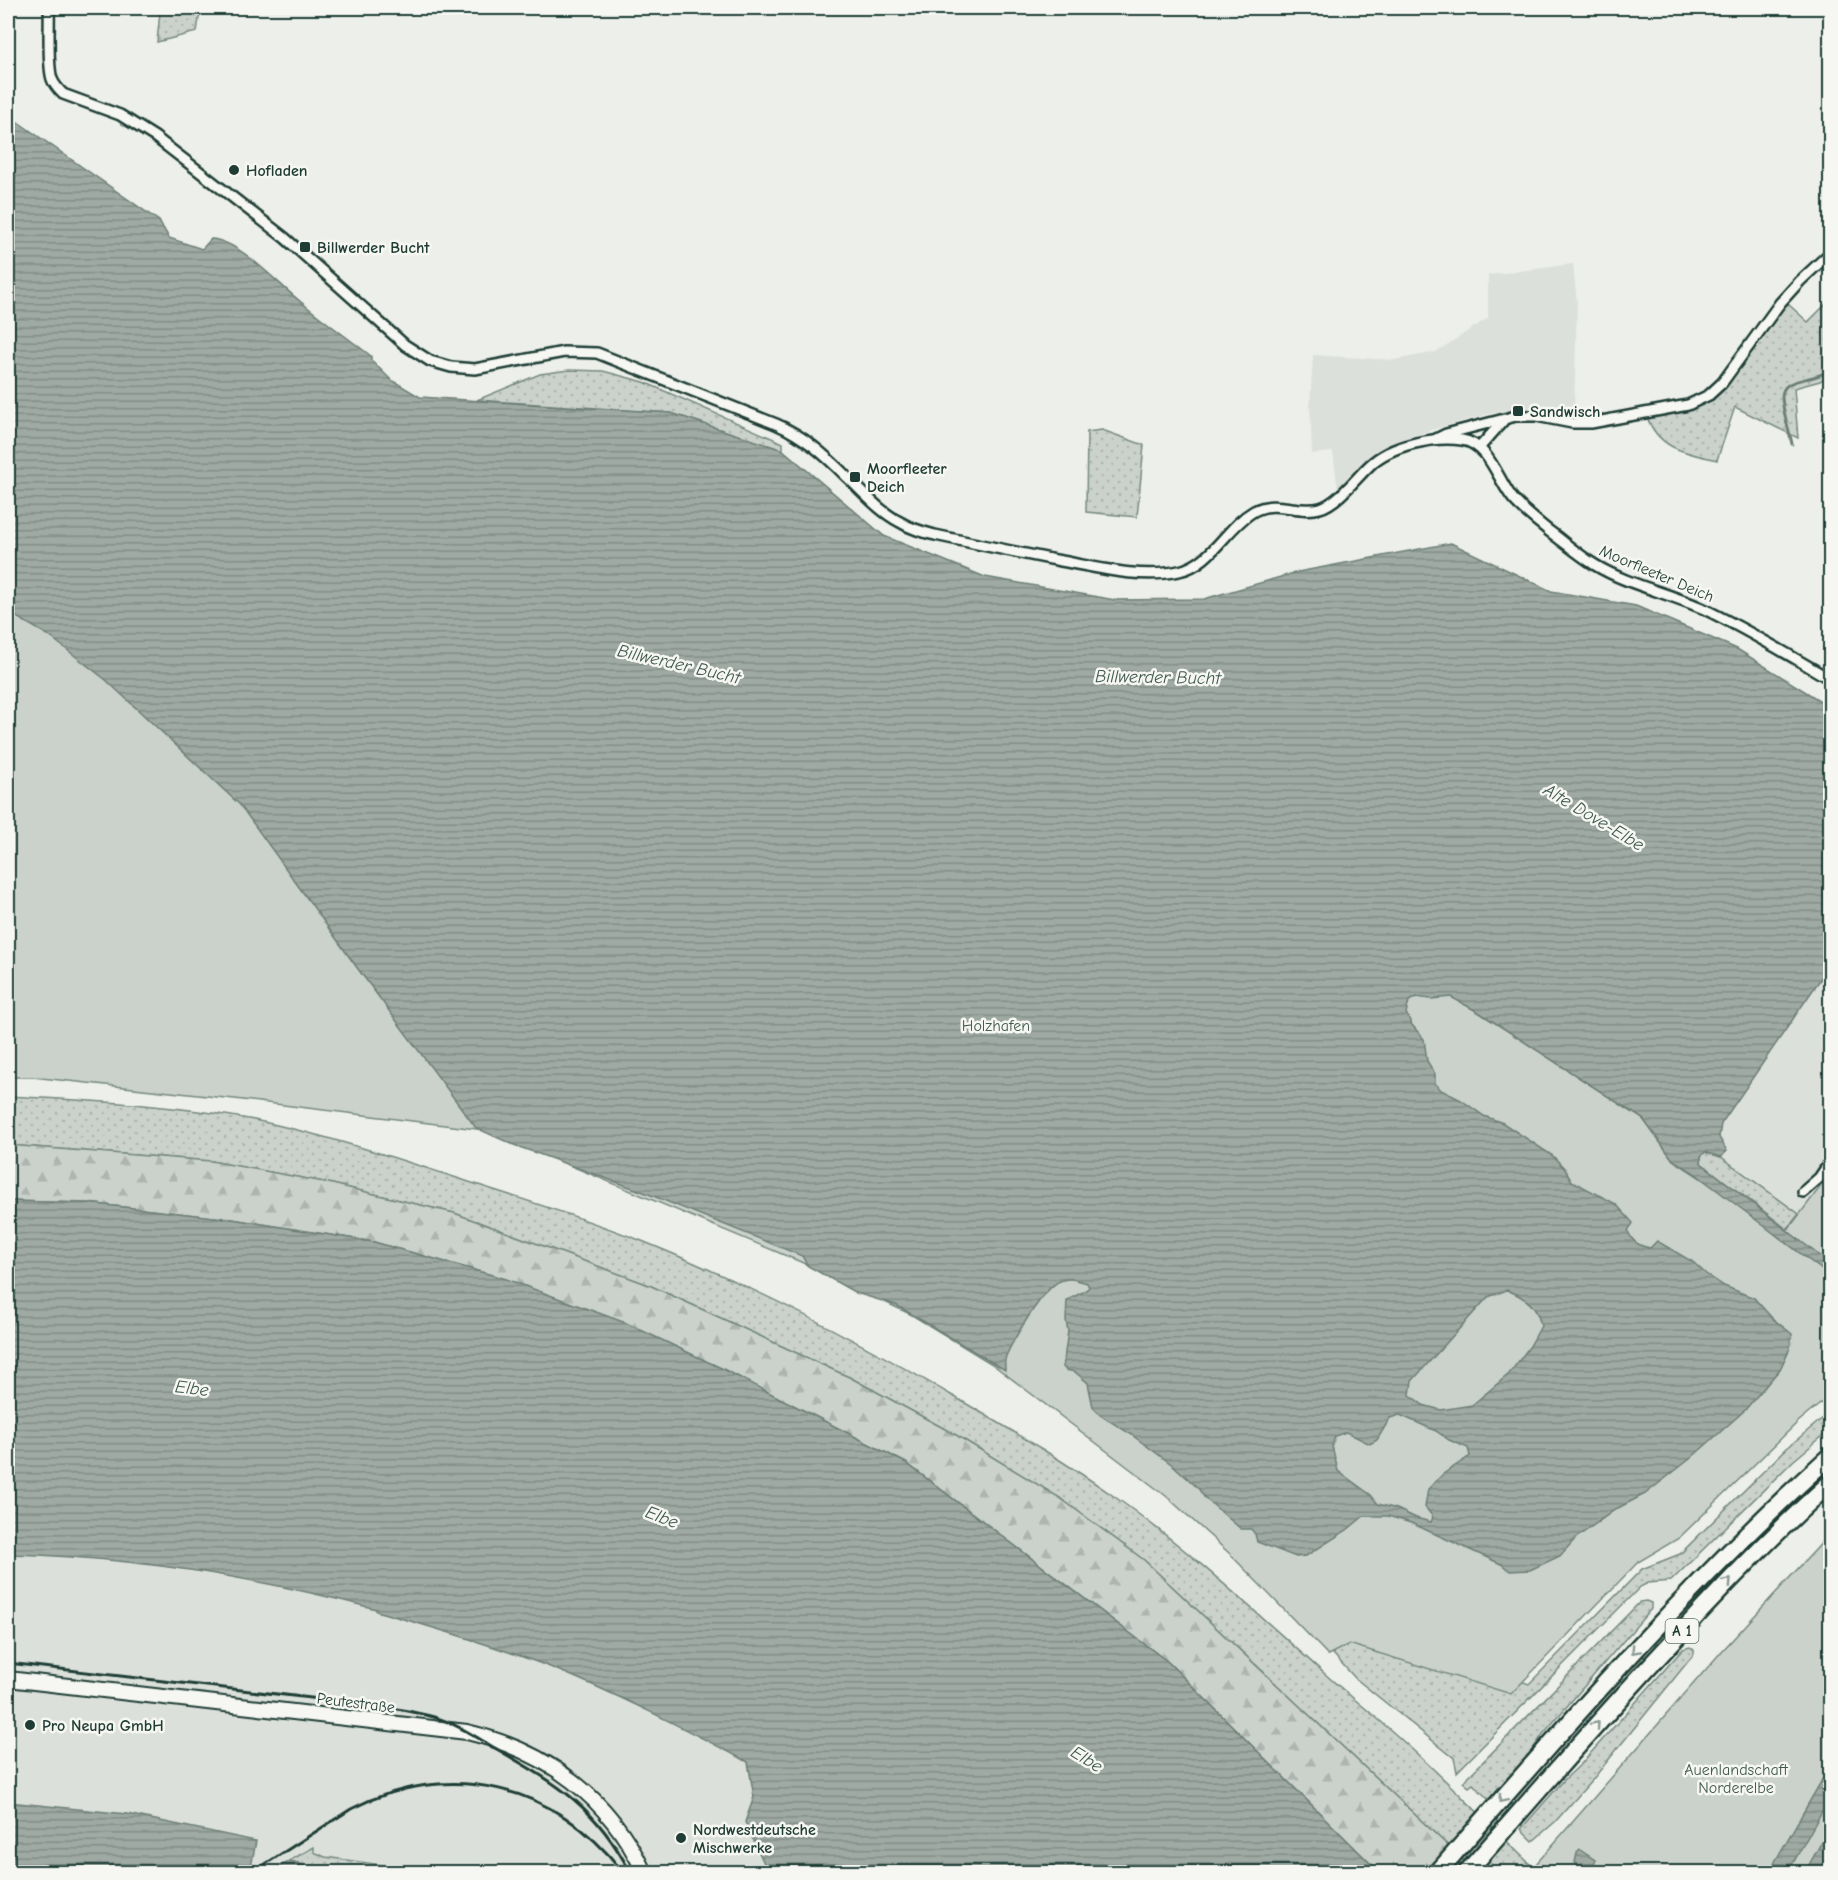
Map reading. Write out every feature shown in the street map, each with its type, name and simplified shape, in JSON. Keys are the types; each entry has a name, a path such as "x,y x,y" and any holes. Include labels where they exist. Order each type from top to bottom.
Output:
{"highway":[{"name":"A 1","path":"1438,1872 1675,1607 1736,1544 1830,1456"},
{"name":"A 1","path":"1467,1872 1620,1697 1751,1557 1830,1484"}],"street":[{"path":"49,8 50,71 52,81 63,94 120,115 155,137 285,238 405,345 424,358 441,365 475,369 564,352 586,352 607,356 799,435 883,511 920,531 1118,572 1181,571 1204,558 1255,510 1275,505 1322,508 1340,495 1371,463 1385,454 1404,446 1433,440 1462,440 1472,442 1479,448 1505,419"},
{"path":"1433,440 1446,434 1516,416 1536,416 1572,423 1591,423 1699,402 1722,383 1780,303 1830,253"},
{"name":"Moorfleeter Deich","path":"1479,448 1489,459 1506,490 1515,501 1595,565 1712,613 1750,632 1830,679"},
{"path":"1803,1192 1819,1178 1830,1162"},
{"name":"Peutestraße","path":"8,1679 466,1732 487,1737 533,1755 564,1773 588,1793 620,1830 644,1872"}],"shaded area":[{"path":"1573,264 1577,303 1574,416 1527,410 1493,413 1431,430 1381,448 1338,491 1333,452 1312,454 1310,405 1313,355 1394,360 1436,352 1488,318 1488,275"},
{"path":"1830,965 1830,1174 1800,1214 1721,1157 1727,1151 1719,1137 1721,1124"},
{"path":"8,1554 50,1555 140,1564 318,1593 483,1643 550,1667 616,1696 748,1762 754,1797 745,1822 768,1872 431,1872 325,1857 314,1852 313,1849 270,1872 243,1872 251,1867 256,1840 127,1814 8,1802"}],"green space":[{"path":"59,8 249,8 200,11 197,32 157,42 160,12"},
{"path":"1830,300 1830,374 1820,381 1794,388 1798,438 1735,407 1717,460 1675,448 1659,437 1652,428 1647,417 1688,409 1712,400 1787,303 1808,322"},
{"path":"569,370 603,371 644,382 783,443 783,450 671,413 477,400 540,374"},
{"name":"Holzhafen","path":"8,394 1385,956 1480,1013 1643,1119 1673,1160 1743,1206 1781,1239 1830,1174 1830,1396 1799,1421 1679,1538 1638,1562 1511,1694 1349,1644 1328,1655 1229,1553 1166,1496 992,1364 912,1315 801,1262 485,1130 235,1099 32,1077 8,1077"},
{"path":"1102,430 1144,445 1137,517 1086,512 1087,432"},
{"path":"8,1096 193,1110 254,1120 334,1140 532,1202 620,1233 684,1258 806,1316 926,1380 1041,1448 1143,1517 1222,1582 1395,1734 1456,1790 1538,1872 1476,1872 1144,1560 1060,1498 956,1435 851,1378 649,1285 454,1213 324,1182 211,1161 8,1145"},
{"path":"8,1145 211,1161 324,1182 454,1213 649,1285 851,1378 956,1435 1060,1498 1144,1560 1476,1872 1379,1872 1168,1662 906,1463 721,1368 506,1279 374,1242 232,1219 87,1203 8,1201"},
{"path":"1705,1152 1721,1157 1799,1214 1787,1229 1701,1163 1701,1156"},
{"path":"1830,1412 1830,1430 1793,1461 1671,1581 1648,1583 1640,1587 1457,1772 1454,1758 1355,1678 1326,1646 1377,1630 1529,1684 1642,1569 1680,1554 1787,1448"},
{"name":"Auenlandschaft Norderelbe","path":"1830,1534 1830,1872 1529,1872 1722,1651"},
{"path":"1640,1602 1651,1603 1651,1609 1489,1800 1473,1784 1469,1787 1463,1782"},
{"path":"1690,1647 1694,1650 1694,1654 1593,1779 1555,1822 1533,1841 1521,1829 1683,1649"},
{"path":"314,1847 314,1852 325,1857 431,1872 313,1872 298,1863 289,1861"}],"water":[{"name":"Holzhafen","path":"8,115 159,221 169,238 202,249 211,239 222,241 246,255 371,356 371,360 390,379 420,397 671,413 783,450 884,536 985,577 1115,600 1204,599 1298,572 1451,543 1551,591 1636,606 1737,649 1830,707 1830,965 1721,1124 1719,1137 1727,1151 1721,1157 1705,1152 1701,1156 1701,1163 1830,1264 1830,1276 1693,1172 1673,1160 1643,1119 1480,1013 1451,997 1431,999 1416,997 1409,1001 1406,1013 1412,1025 1424,1039 1427,1061 1435,1074 1435,1083 1441,1090 1484,1116 1503,1123 1553,1156 1572,1181 1616,1204 1633,1223 1628,1231 1636,1243 1650,1248 1657,1241 1693,1262 1724,1286 1754,1298 1772,1318 1792,1334 1790,1348 1780,1369 1745,1410 1690,1459 1645,1494 1616,1509 1576,1538 1560,1556 1530,1570 1510,1571 1501,1564 1411,1523 1388,1516 1364,1516 1347,1530 1306,1556 1296,1557 1257,1542 1251,1529 1241,1529 1204,1497 1198,1488 1174,1466 1100,1415 1093,1407 1088,1383 1075,1372 1063,1367 1068,1331 1067,1301 1087,1289 1089,1287 1087,1283 1067,1279 1053,1285 1030,1315 1010,1348 1005,1360 1005,1370 896,1305 856,1293 808,1266 802,1256 641,1191 514,1145 476,1128 240,805 106,680 48,635 8,612","holes":["1507,1290 1530,1303 1537,1313 1541,1326 1530,1346 1509,1374 1472,1405 1441,1410 1423,1405 1410,1395 1412,1381 1488,1297","1400,1415 1468,1448 1470,1456 1443,1474 1428,1489 1425,1507 1433,1517 1431,1522 1378,1504 1371,1495 1338,1471 1332,1446 1335,1436 1346,1432 1370,1444 1377,1440 1390,1418"]},
{"name":"Elbe","path":"8,1201 87,1203 232,1219 374,1242 506,1279 626,1323 721,1368 906,1463 1168,1662 1379,1872 768,1872 745,1822 754,1797 748,1762 575,1677 507,1651 376,1611 376,1609 285,1587 147,1564 8,1554"},
{"path":"1830,1766 1830,1797 1788,1872 1769,1872"},
{"path":"8,1802 127,1814 256,1841 251,1867 254,1872 8,1872"},
{"path":"1830,1827 1830,1872 1805,1872"},
{"path":"1580,1850 1595,1860 1595,1863 1586,1870 1575,1863"},
{"path":"289,1861 298,1863 313,1872 270,1872"}],"waterway":[{"path":"1792,444 1783,404 1783,390 1793,382 1817,376 1830,368"}],"railway":[{"path":"8,1663 380,1706 442,1720 537,1773 573,1799 603,1830 630,1872"},
{"path":"253,1872 351,1809 388,1794 425,1785 462,1784 498,1789 533,1800 565,1818 595,1841 622,1871"}],"place":[{"name":"Hofladen","path":"234,170"},
{"name":"Billwerder Bucht","path":"305,247"},
{"name":"Sandwisch","path":"1518,411"},
{"name":"Moorfleeter Deich","path":"855,477"},
{"name":"Pro Neupa GmbH","path":"30,1725"},
{"name":"Nordwestdeutsche Mischwerke","path":"681,1838"}],"water label":[{"name":"Alte Dove-Elbe","path":"1594,817"}]}
